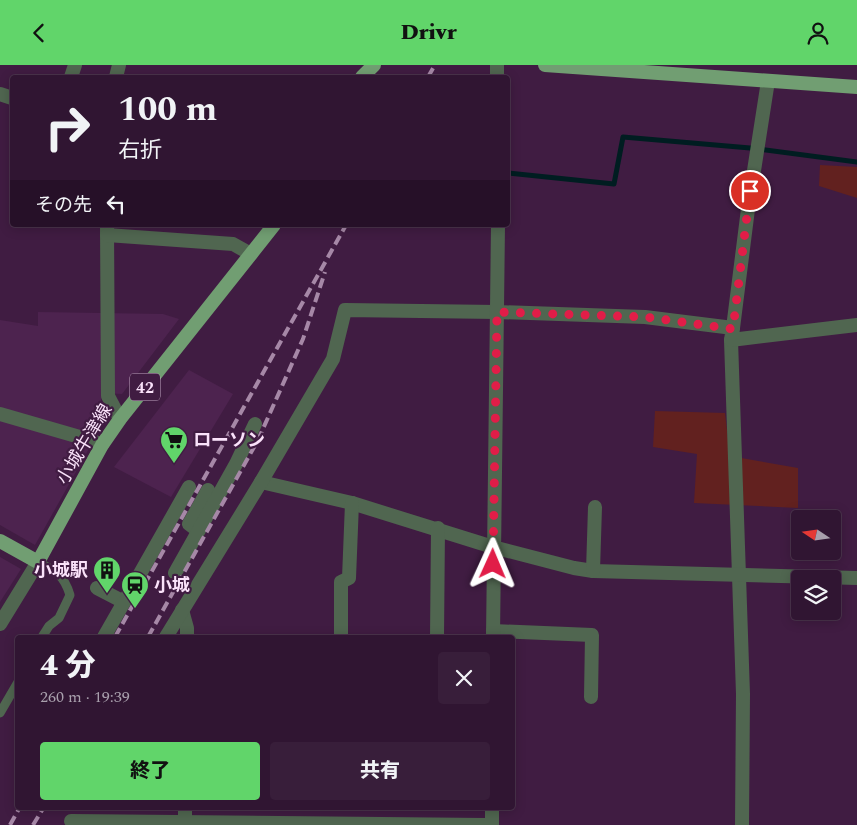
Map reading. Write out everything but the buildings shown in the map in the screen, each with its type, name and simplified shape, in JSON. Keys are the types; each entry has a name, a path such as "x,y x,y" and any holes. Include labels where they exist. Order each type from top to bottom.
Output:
{"main road":[{"path":"545,65 857,87"},
{"name":"小城牛津線","path":"38,562 102,445 120,419 272,227"},
{"path":"0,541 38,562"}],"street":[{"path":"742,825 743,693 732,334 768,81"},
{"path":"498,227 493,634 592,635 591,697"},
{"path":"120,419 108,397 107,230 233,243 251,254"},
{"path":"167,635 261,482 333,359 345,311 497,312 645,317 732,334 857,325"},
{"path":"0,414 102,445"},
{"path":"175,573 213,494 236,464 255,424"},
{"path":"261,482 352,503 493,547 574,568 593,571 857,577"},
{"path":"105,635 160,530 190,483 213,494"},
{"path":"341,635 341,582 349,578 352,503"},
{"path":"593,571 595,507"},
{"path":"438,529 438,635"},
{"path":"0,624 38,562"},
{"path":"97,588 122,601"},
{"path":"182,609 187,627 187,635"},
{"path":"76,810 70,823 486,825"},
{"path":"185,810 185,824"},
{"path":"492,810 492,825"}],"lane":[{"path":"38,562 54,570 66,581 70,595 59,618 49,625 43,635"},
{"path":"0,713 15,687"}],"shaded area":[{"path":"820,165 857,167 857,198 819,186"},
{"path":"38,312 163,314 179,319 122,394 101,393 101,427 35,545 0,525 0,320 38,326"},
{"path":"189,370 233,394 171,497 114,467"},
{"path":"655,411 725,413 730,456 798,468 798,508 694,503 697,454 653,447"},
{"path":"0,557 21,569 0,602"}],"waterway":[{"path":"510,173 614,184 623,137 750,148 857,162"}],"railway":[{"path":"429,75 435,65"},
{"path":"116,635 345,227"},
{"path":"149,635 258,440 303,339 325,272"},
{"path":"10,825 18,810"},
{"path":"33,825 42,810"}],"place":[{"name":"ローソン","path":"174,464"},
{"name":"小城駅","path":"107,594"},
{"name":"小城","path":"135,609"}],"route":[{"path":"493,564 497,312 645,317 733,329 750,191"}]}
